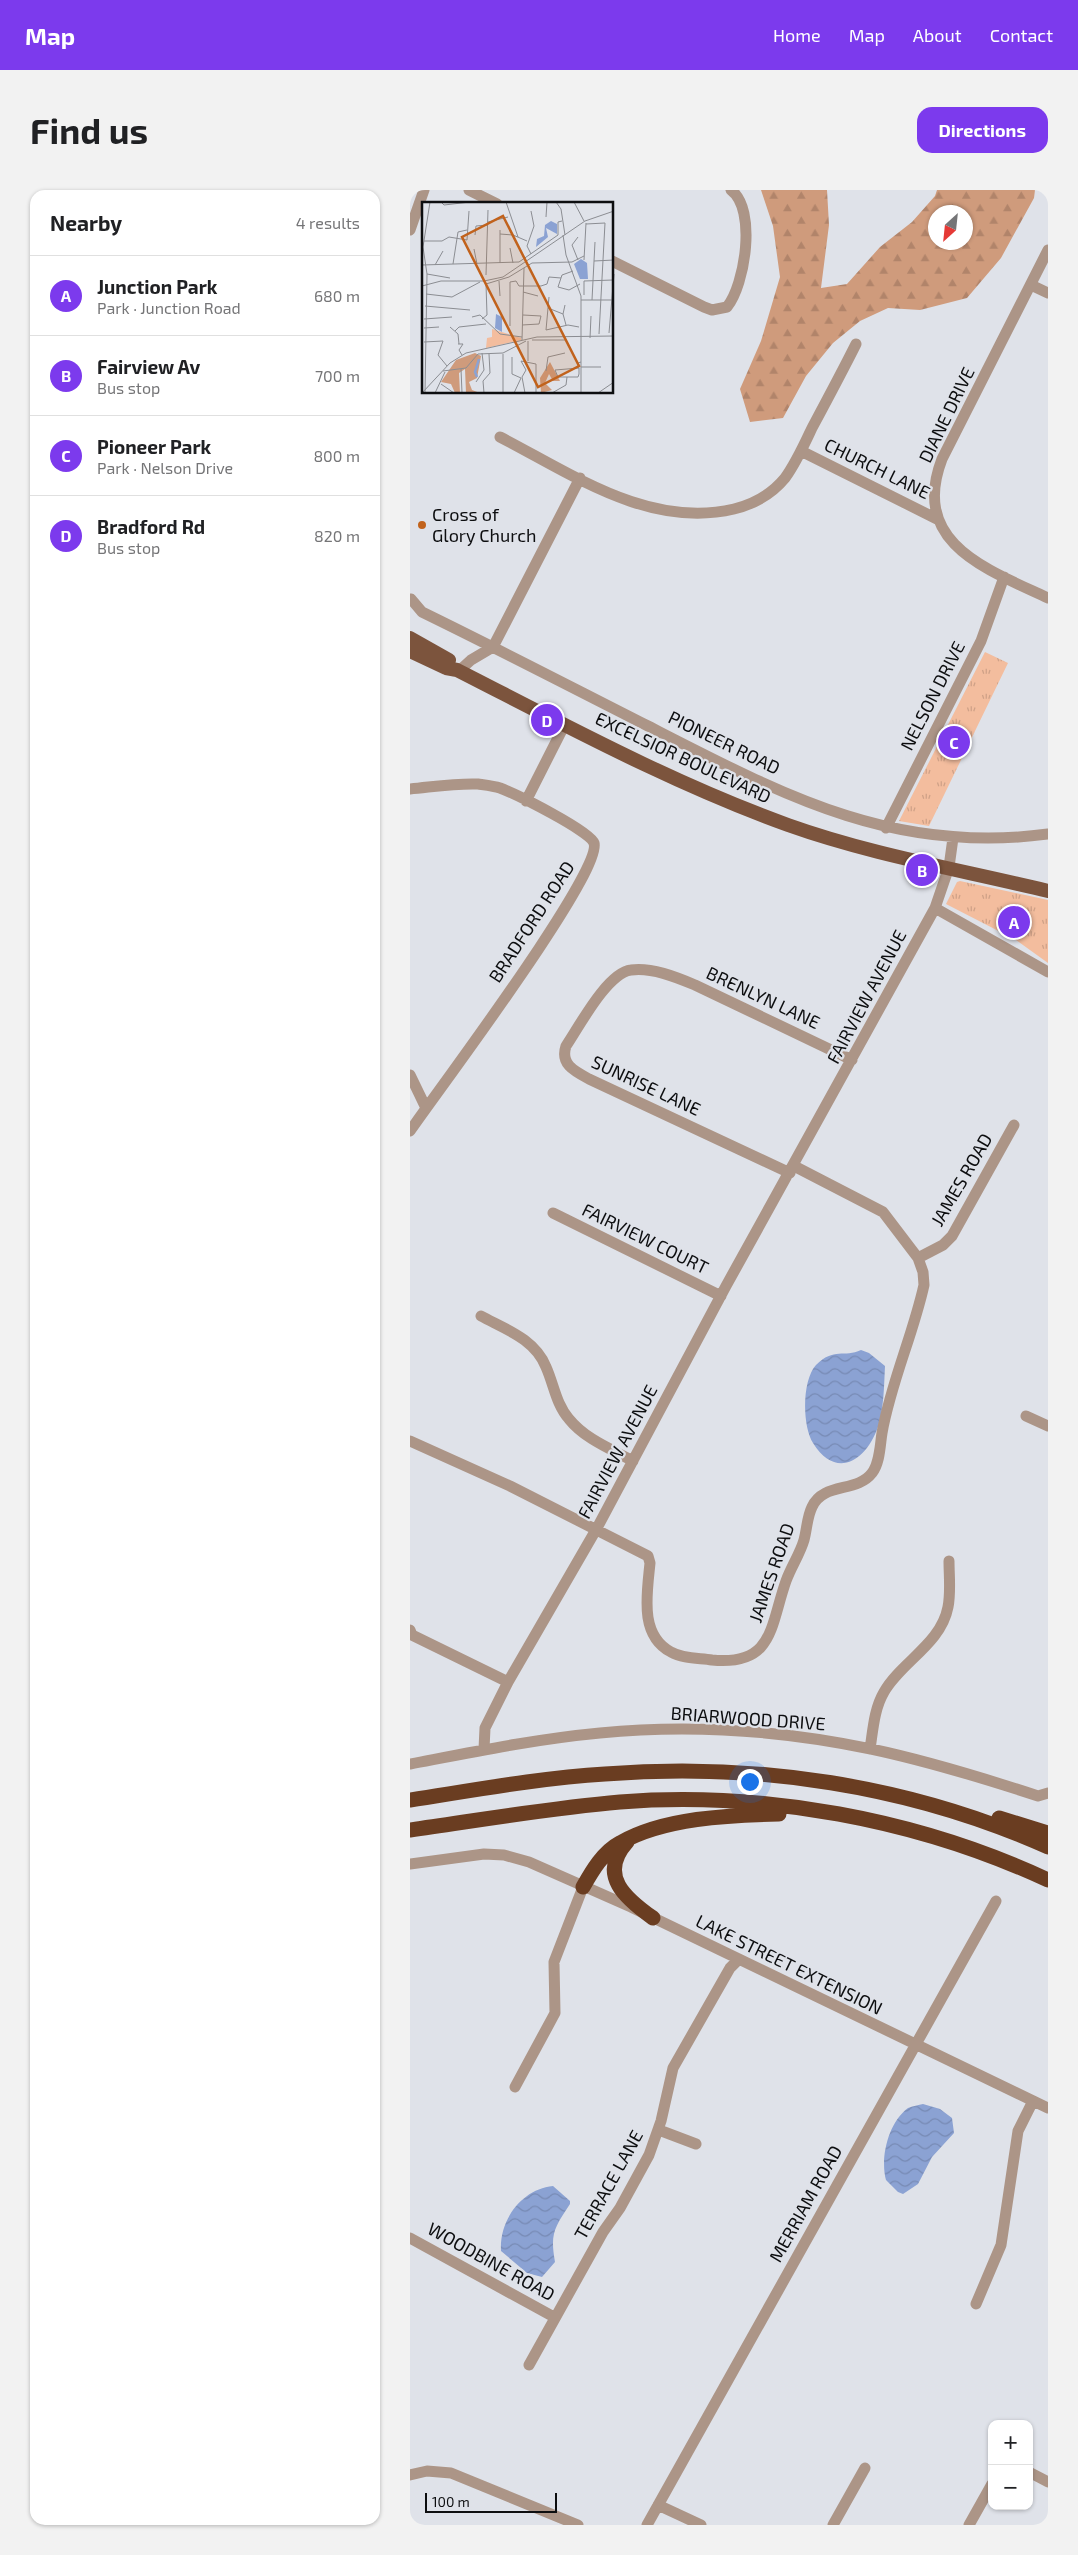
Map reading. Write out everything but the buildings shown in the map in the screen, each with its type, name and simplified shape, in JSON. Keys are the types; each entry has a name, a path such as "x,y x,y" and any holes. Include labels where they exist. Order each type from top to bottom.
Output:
{"highway":[{"path":"410,1800 546,1780 656,1771 714,1771 782,1776 958,1805 1048,1833"},
{"path":"874,1791 954,1812 1048,1847"},
{"path":"410,1830 577,1807 660,1800 737,1802 777,1806 868,1821 976,1851 1048,1880"},
{"path":"583,1887 604,1856 619,1843 666,1826 714,1817 788,1814 868,1821"},
{"path":"634,1836 618,1856 615,1864 616,1879 622,1894 653,1918"}],"main road":[{"name":"EXCELSIOR BOULEVARD","path":"410,638 450,661 458,671"},
{"name":"EXCELSIOR BOULEVARD","path":"410,651 446,668 458,671 690,785 750,812 834,840 1048,892"}],"street":[{"path":"410,230 424,190"},
{"path":"469,190 493,202"},
{"path":"614,262 704,307 712,310 727,307 734,295 745,240 744,206 737,194 732,190"},
{"name":"DIANE DRIVE","path":"1048,250 942,459 934,488 937,519 953,544 964,554 1004,577 1048,598"},
{"path":"1031,285 1048,293"},
{"name":"CHURCH LANE","path":"500,437 630,502 651,509 674,513 720,512 759,500 784,479 801,451 856,344"},
{"name":"CHURCH LANE","path":"801,451 937,519"},
{"path":"458,671 471,660 494,647 580,478"},
{"name":"NELSON DRIVE","path":"886,828 981,641 1004,577"},
{"name":"PIONEER ROAD","path":"411,599 422,612 758,780 828,810 886,828 953,838 996,838 1048,834"},
{"path":"526,801 566,724"},
{"name":"BRADFORD ROAD","path":"410,789 476,784 500,788 590,836 594,844 594,854 585,874 556,922 462,1060 410,1132"},
{"name":"FAIRVIEW AVENUE","path":"484,1749 485,1728 508,1682 597,1528 721,1296 935,908 949,867 953,838"},
{"path":"935,908 1048,972"},
{"name":"SUNRISE LANE","path":"656,972 630,970 618,975 607,986 566,1046 563,1054 565,1062 575,1071 589,1079 792,1169 883,1212 918,1258"},
{"name":"BRENLYN LANE","path":"656,972 695,985 852,1060"},
{"path":"410,1075 426,1108"},
{"name":"JAMES ROAD","path":"410,1441 597,1528 648,1556 650,1563 647,1618 653,1634 664,1647 678,1655 722,1661 743,1658 761,1648 770,1637 786,1582 804,1542 812,1505 825,1493 866,1479 877,1465 890,1394 924,1284 923,1272 918,1258 943,1245 952,1236 1014,1125"},
{"name":"FAIRVIEW COURT","path":"553,1213 721,1296"},
{"path":"481,1316 520,1337 541,1355 558,1403 576,1428 588,1437 633,1461"},
{"path":"1026,1416 1048,1426"},
{"path":"870,1748 876,1713 884,1691 931,1640 944,1619 948,1608 949,1561"},
{"path":"410,1630 412,1636 508,1682"},
{"name":"BRIARWOOD DRIVE","path":"410,1764 484,1749 601,1733 660,1730 725,1731 787,1736 870,1748 928,1762 1038,1796 1048,1793"},
{"name":"LAKE STREET EXTENSION","path":"410,1864 484,1854 514,1857 653,1918 1048,2108"},
{"path":"515,2087 556,2013 554,1962 583,1887"},
{"name":"MERRIAM ROAD","path":"647,2525 996,1901"},
{"name":"TERRACE LANE","path":"529,2365 554,2317 650,2155 659,2130 668,2085 681,2052 730,1968 738,1960"},
{"path":"976,2304 1001,2245 1018,2131 1033,2101"},
{"path":"659,2130 696,2144"},
{"name":"WOODBINE ROAD","path":"410,2238 554,2317"},
{"path":"833,2525 865,2468"},
{"path":"410,2475 427,2471 451,2473 578,2525"},
{"path":"1033,2474 1048,2482"},
{"path":"969,2525 988,2491"},
{"path":"658,2505 701,2525"}],"green space":[{"path":"761,190 827,190 829,225 821,288 847,284 880,247 912,222 935,196 937,190 1035,190 1034,198 1001,258 967,298 920,310 888,308 860,321 833,343 806,376 783,418 750,422 740,389 761,341 780,277 773,226"},
{"path":"985,652 1008,663 929,826 899,821"},
{"path":"960,881 1048,900 1048,963 1016,940 946,904 957,882"}],"water":[{"path":"861,1350 869,1353 885,1366 883,1397 878,1427 873,1439 858,1457 850,1462 831,1461 822,1454 809,1435 805,1415 808,1381 816,1365 828,1356"},
{"path":"923,2104 940,2109 952,2118 954,2133 932,2157 918,2184 903,2194 898,2192 886,2180 884,2162 887,2141 895,2122 901,2114 908,2108"},
{"path":"553,2186 570,2201 570,2204 560,2219 553,2238 555,2262 542,2277 527,2273 501,2251 501,2239 508,2218 522,2200 542,2188"}],"place":[{"name":"Cross of Glory Church","path":"422,525"},
{"name":"Bradford Rd","path":"547,720"},
{"name":"Pioneer Park","path":"954,742"},
{"name":"Fairview Av","path":"922,870"},
{"name":"Junction Park","path":"1014,922"}]}
